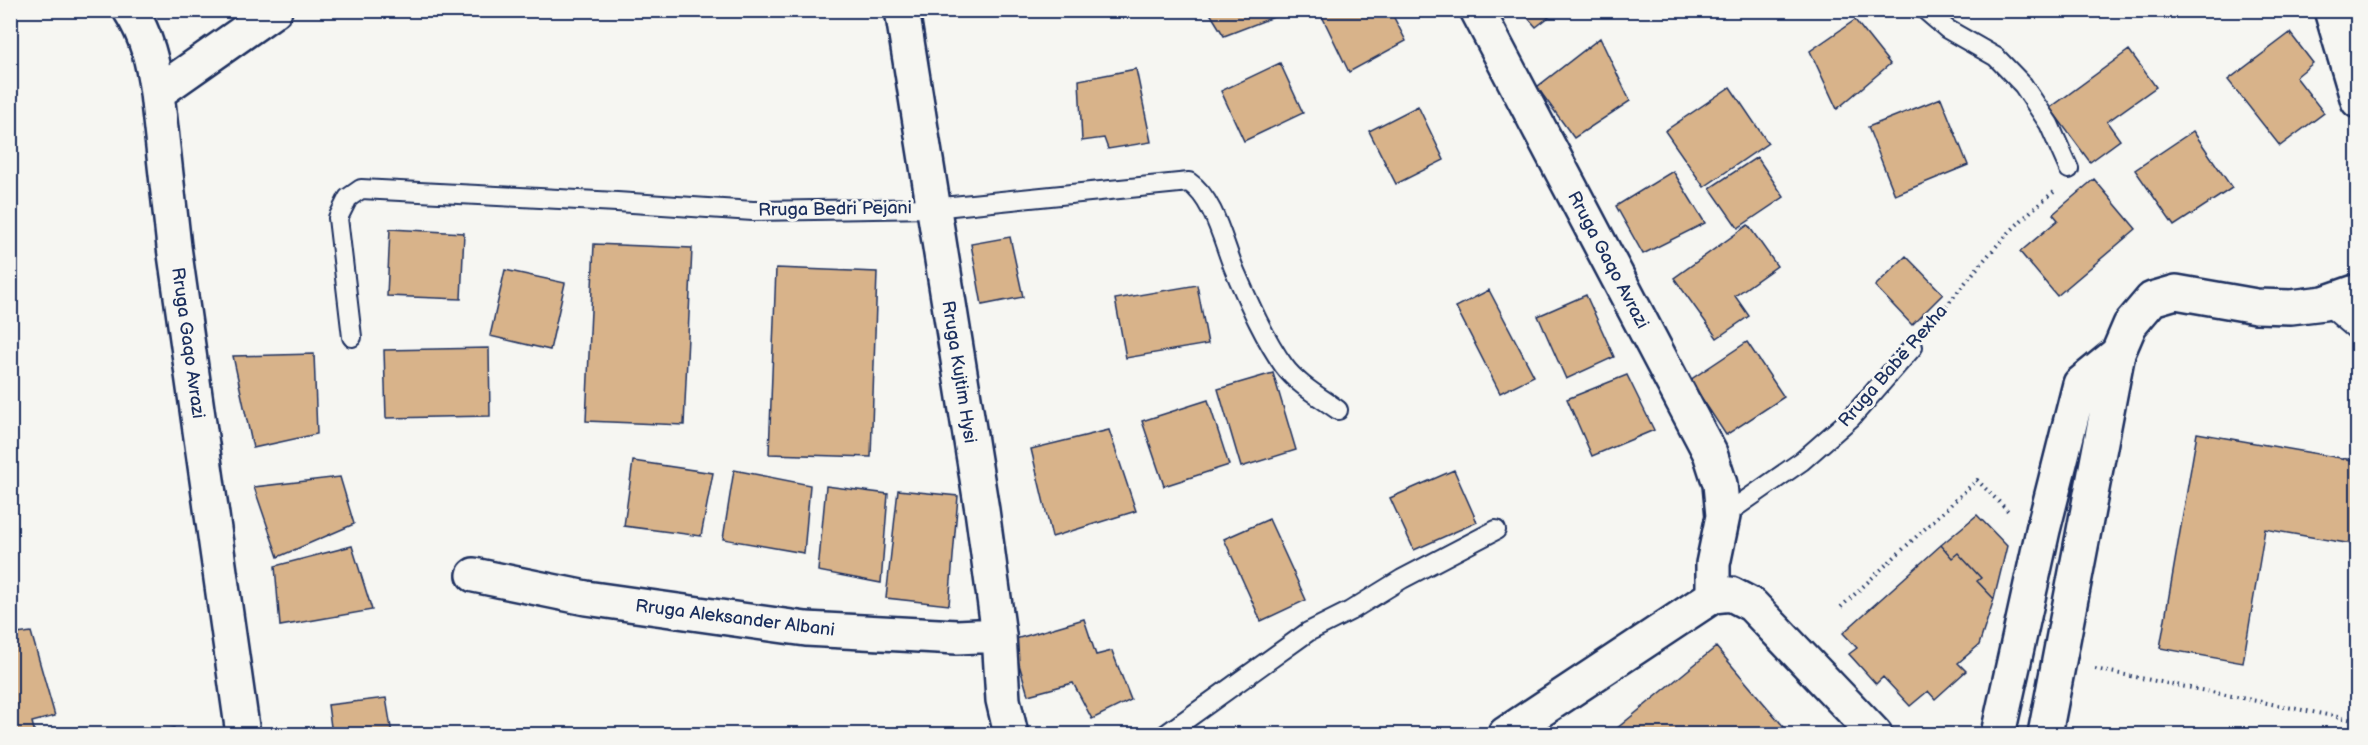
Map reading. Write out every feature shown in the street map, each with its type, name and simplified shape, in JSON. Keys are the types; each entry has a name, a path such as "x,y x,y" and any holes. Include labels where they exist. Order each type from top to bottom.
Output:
{"street":[{"name":"Rruga Gaqo Avrazi","path":"130,10 152,58 174,247 243,735"},
{"path":"157,93 275,10"},
{"name":"Rruga Kujtim Hysi","path":"902,10 982,510 999,635 1003,700 1011,735"},
{"name":"Rruga Gaqo Avrazi","path":"1476,10 1710,453 1720,484 1723,516"},
{"path":"2331,10 2358,101"},
{"path":"2045,735 2118,353 2130,325 2152,299 2176,292 2256,306 2291,307 2324,303 2358,291"},
{"path":"1998,735 2040,543 2080,384 2118,353"},
{"path":"1713,596 1713,564 1723,516"},
{"name":"Rruga Aleksander Albani","path":"474,575 586,598 806,629 957,637 999,635"},
{"path":"1505,735 1713,596 1731,594 1752,605 1875,735"}],"lane":[{"path":"1925,10 1947,29 1996,57 2024,85 2049,124 2069,169"},
{"name":"Rruga Bedri Pejani","path":"352,337 338,218 348,198 361,189 753,211 933,208 1189,182 1199,189 1204,198 1245,293 1285,368 1303,385 1338,410"},
{"path":"2324,303 2358,332"},
{"name":"Rruga Babë Rexha","path":"1723,516 1802,461 1851,418 1913,347"},
{"path":"1166,735 1308,632 1496,530"}],"path":[{"name":"Rruga Babë Rexha","path":"1913,347 1982,262 2034,208 2057,190 2069,169"},
{"path":"1841,607 1977,480 2040,543"},
{"path":"2059,662 2358,721"}],"building":[{"path":"1208,10 1292,10 1224,36"},
{"path":"1319,10 1390,10 1406,41 1349,72"},
{"path":"1521,10 1558,10 1536,27"},
{"path":"1855,20 1890,64 1837,109 1810,51"},
{"path":"2290,33 2313,63 2296,77 2324,113 2280,146 2228,80"},
{"path":"1600,38 1630,101 1574,138 1537,87"},
{"path":"2129,50 2156,87 2107,122 2120,140 2090,162 2050,108"},
{"path":"1280,63 1303,113 1244,141 1221,91"},
{"path":"1136,69 1151,142 1108,149 1104,138 1082,141 1079,80"},
{"path":"1730,87 1768,143 1704,187 1665,131"},
{"path":"1941,98 1968,165 1895,195 1868,127"},
{"path":"1418,106 1444,160 1396,184 1369,131"},
{"path":"2193,131 2232,188 2174,226 2135,170"},
{"path":"1757,157 1784,197 1738,228 1710,188"},
{"path":"1673,171 1705,223 1643,254 1616,206"},
{"path":"2094,179 2136,229 2057,296 2020,252 2058,220 2053,214"},
{"path":"1748,225 1777,266 1735,296 1749,316 1717,338 1674,278"},
{"path":"390,229 464,233 461,299 387,296"},
{"path":"1010,237 1023,297 982,305 971,244"},
{"path":"594,244 692,248 684,425 586,421"},
{"path":"1906,256 1943,294 1912,325 1875,286"},
{"path":"776,268 877,272 871,457 769,454"},
{"path":"505,270 565,283 550,350 490,336"},
{"path":"1197,285 1208,344 1126,358 1115,299"},
{"path":"1489,290 1534,376 1500,393 1456,307"},
{"path":"1586,295 1614,357 1566,379 1538,316"},
{"path":"1747,342 1784,397 1726,435 1690,380"},
{"path":"489,348 490,416 386,418 384,350"},
{"path":"314,354 317,434 253,448 233,356"},
{"path":"1273,373 1296,450 1241,467 1218,389"},
{"path":"1627,375 1654,430 1592,456 1567,399"},
{"path":"1208,400 1229,465 1164,486 1142,421"},
{"path":"1109,430 1136,511 1052,537 1031,449"},
{"path":"2197,433 2358,461 2358,545 2265,529 2243,663 2160,648"},
{"path":"633,461 713,473 701,536 624,526"},
{"path":"734,470 810,485 804,553 723,539"},
{"path":"1454,470 1477,522 1414,550 1390,498"},
{"path":"340,477 354,524 278,557 254,487"},
{"path":"826,486 888,494 881,583 818,571"},
{"path":"898,490 958,496 949,605 886,598"},
{"path":"1977,515 2007,546 1994,599 1977,581 1981,578 1958,553 1952,558 1941,545"},
{"path":"1269,519 1306,600 1261,621 1224,539"},
{"path":"1941,545 1952,558 1958,553 1981,578 1977,581 1994,599 1979,645 1958,663 1966,671 1935,699 1928,691 1910,706 1883,677 1876,684 1849,654 1857,648 1843,633"},
{"path":"352,546 372,610 280,626 275,566"},
{"path":"1084,619 1096,655 1112,651 1131,700 1092,719 1073,683 1028,695 1012,640"},
{"path":"31,632 55,716 32,722 35,734 10,734 10,635"},
{"path":"1716,647 1790,734 1610,734"},
{"path":"386,698 392,734 332,734 328,705"},
{"path":"174,728 175,734 144,734"}]}
